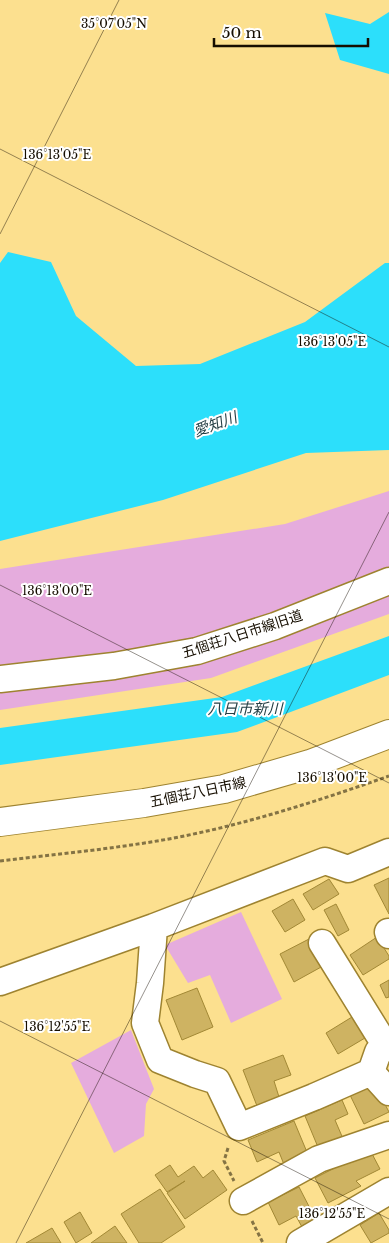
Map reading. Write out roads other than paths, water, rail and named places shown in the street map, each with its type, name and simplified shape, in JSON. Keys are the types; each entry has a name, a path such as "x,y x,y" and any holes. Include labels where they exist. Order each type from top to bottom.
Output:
{"main road":[{"name":"五個荘八日市線","path":"0,822 144,803 224,790 310,764 389,734"}],"street":[{"name":"五個荘八日市線旧道","path":"0,679 114,666 197,651 276,626 389,581"},
{"path":"0,982 154,927 325,861 348,869 389,852"},
{"path":"154,927 145,1023 156,1051 160,1060 218,1081 239,1127 371,1072 378,1052 388,1047 322,943"},
{"path":"371,1072 389,1092"},
{"path":"243,1201 319,1159 389,1136"},
{"path":"300,1243 389,1191"}],"water":[{"path":"389,12 389,74 340,60 325,13 370,24"},
{"name":"愛知川","path":"8,252 51,262 76,316 136,366 200,364 305,322 385,263 389,263 389,450 306,453 163,500 0,541 0,263"},
{"name":"八日市新川","path":"389,636 389,675 237,732 0,765 0,728 222,697"}]}
